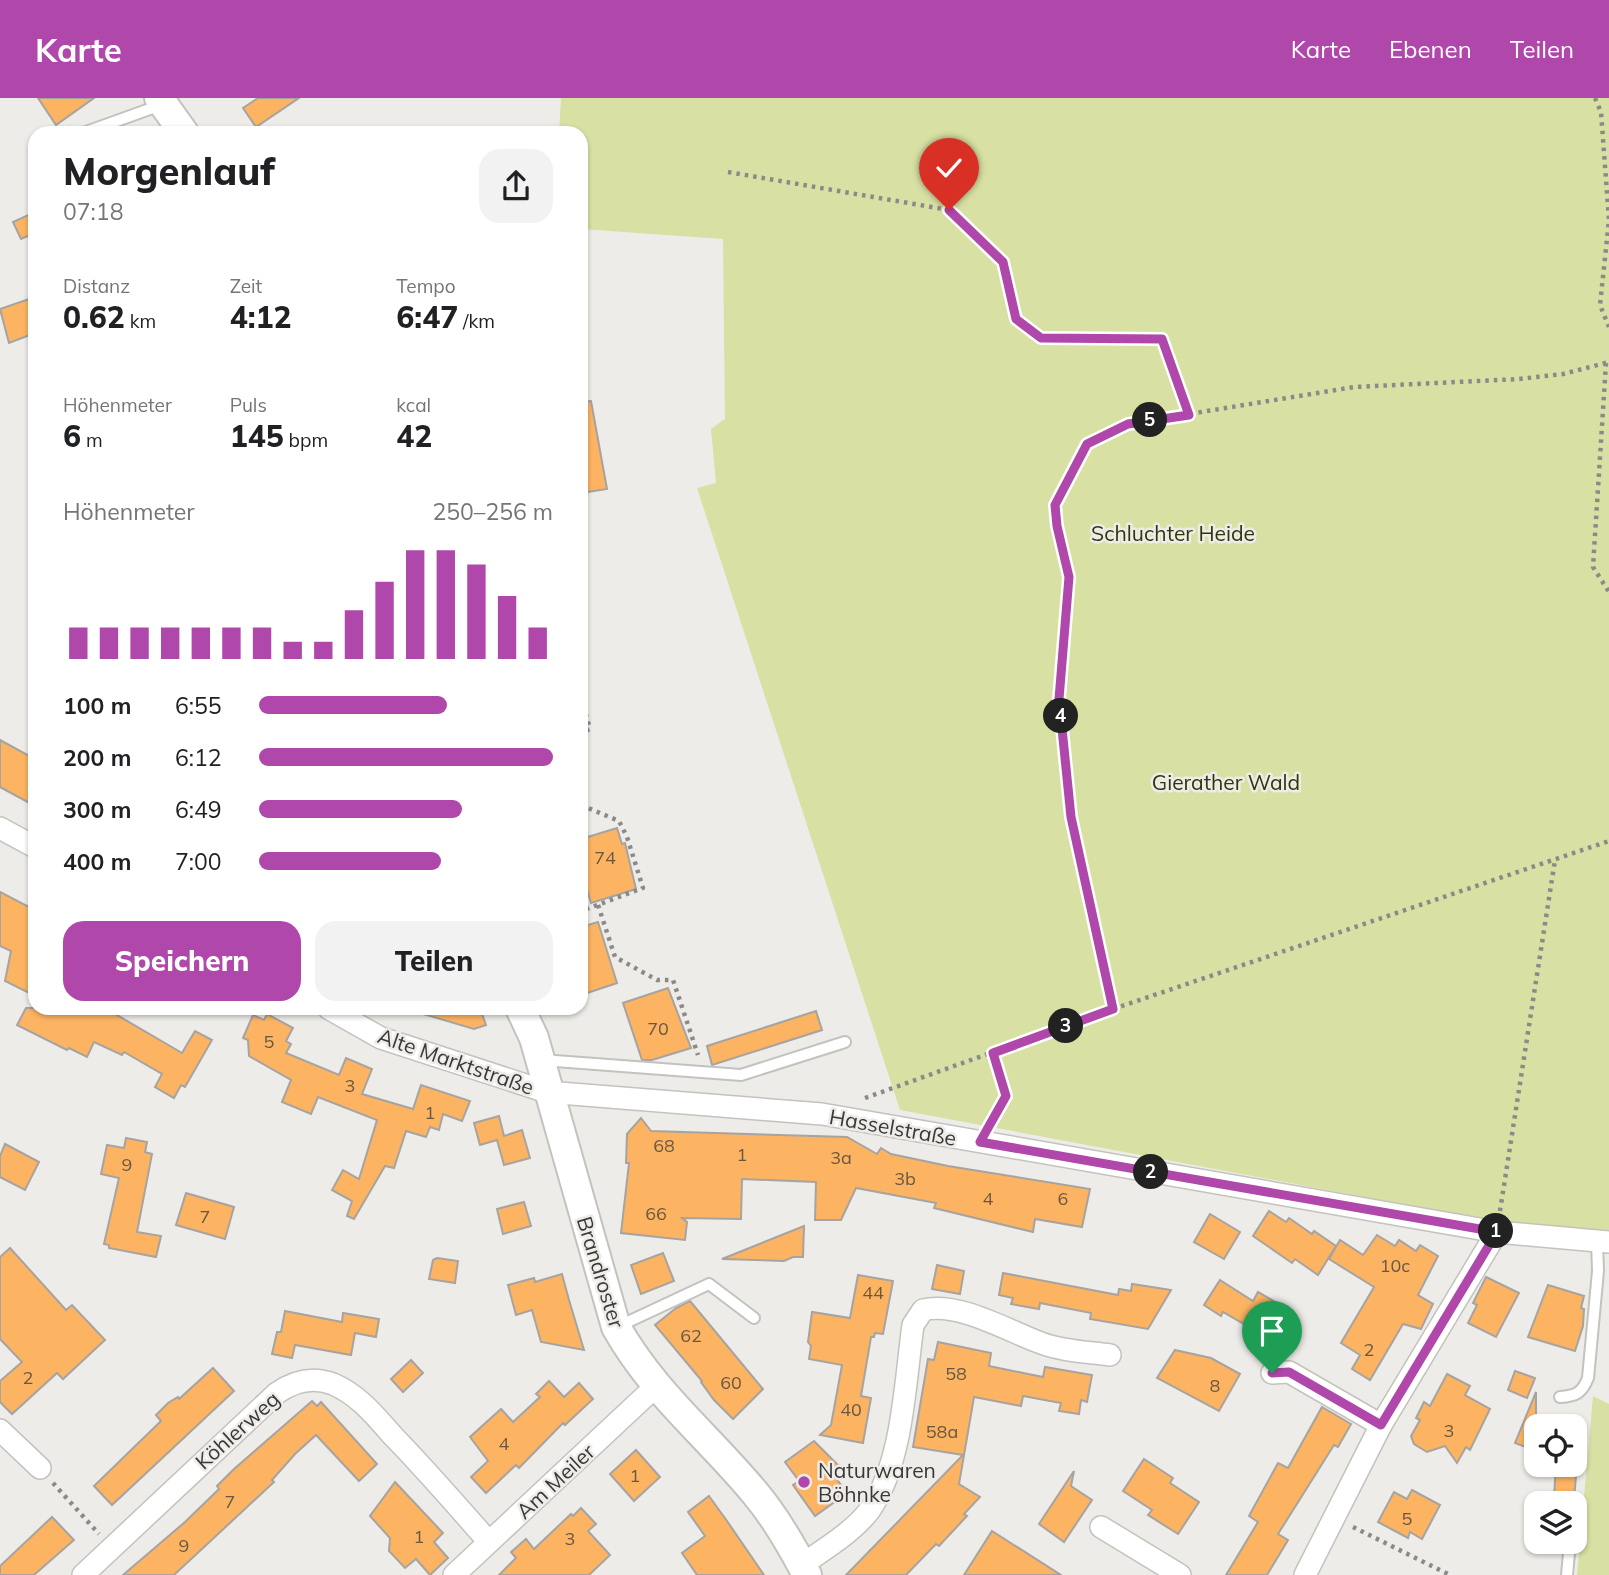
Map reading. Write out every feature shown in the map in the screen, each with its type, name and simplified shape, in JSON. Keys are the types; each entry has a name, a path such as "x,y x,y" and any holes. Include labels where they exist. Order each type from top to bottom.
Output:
{"street":[{"path":"161,101 179,126"},
{"path":"0,828 28,843"},
{"name":"Alte Marktstraße","path":"341,1015 382,1038 548,1092"},
{"name":"Brandroster","path":"523,1015 534,1038 616,1327 633,1357 656,1387 755,1493 779,1526 805,1570 867,1513 887,1482 895,1450 913,1325 923,1310 934,1307 993,1322 1043,1344 1110,1355"},
{"name":"Hasselstraße","path":"548,1092 822,1114 1497,1232 1603,1241"},
{"path":"1305,1575 1381,1425 1497,1232"},
{"path":"1272,1373 1289,1372 1381,1425"},
{"name":"Köhlerweg","path":"83,1575 277,1393 291,1383 311,1380 332,1384 358,1399 423,1466 489,1542"},
{"name":"Am Meiler","path":"454,1575 656,1387"},
{"path":"0,1430 40,1468"},
{"path":"1101,1527 1180,1575"}],"lane":[{"path":"100,126 161,101"},
{"path":"539,1060 741,1074 845,1042"},
{"path":"1560,1397 1577,1395 1588,1378 1603,1241"},
{"path":"616,1327 709,1283 754,1318"},
{"path":"1567,1575 1569,1554"}],"path":[{"path":"1595,98 1601,112 1609,220 1600,305 1609,327"},
{"path":"1601,112 1609,115"},
{"path":"728,172 949,210 1003,262 1016,319 1041,338 1162,339 1189,415"},
{"path":"1113,1009 1071,817 1059,699 1069,577 1055,505 1087,444 1128,424 1354,387 1519,379 1563,374 1607,363 1593,568 1609,592"},
{"path":"588,808 619,821 643,884 643,888 588,909"},
{"path":"861,1100 1113,1009 1609,841"},
{"path":"1497,1232 1555,859"},
{"path":"598,905 615,957 634,970 657,980 673,980 703,1071"},
{"path":"980,1142 1006,1096 993,1053"},
{"path":"40,1468 111,1547"},
{"path":"1336,1518 1450,1575"}],"green space":[{"name":"Schluchter Heide","path":"561,98 1609,98 1609,1236 1466,1216 900,1110 697,488 716,483 711,429 725,419 723,239 588,229 588,126 559,126"},
{"path":"1593,1396 1609,1404 1609,1575 1577,1575 1579,1554 1587,1554 1587,1491 1585,1491"}],"building":[{"path":"38,98 94,98 56,125"},
{"path":"258,98 299,98 257,126 243,108"},
{"path":"28,215 28,236 21,239 13,222"},
{"path":"28,299 28,336 9,343 0,309"},
{"path":"588,401 591,401 607,489 588,492"},
{"path":"0,740 28,755 28,802 0,787"},
{"path":"617,828 622,844 625,843 636,889 591,903 588,893 588,837"},
{"path":"0,892 28,906 28,992 5,981 11,951 0,946"},
{"path":"598,922 617,983 588,993 588,925"},
{"path":"668,988 691,1048 652,1060 642,1060 623,1003"},
{"path":"28,1008 28,1015 117,1015 182,1053 195,1031 212,1040 185,1087 181,1085 174,1098 155,1087 162,1074 124,1052 122,1055 94,1042 87,1057 17,1025"},
{"path":"816,1011 822,1030 712,1065 707,1046"},
{"path":"253,1015 264,1020 269,1015 293,1028 286,1041 291,1044 286,1053 339,1075 346,1058 372,1069 362,1094 413,1109 421,1085 470,1101 462,1121 443,1114 439,1130 430,1127 426,1137 406,1131 394,1168 385,1166 354,1219 347,1216 352,1201 332,1190 343,1170 359,1179 377,1120 318,1097 311,1114 282,1102 291,1080 249,1056 248,1040 243,1038"},
{"path":"427,1015 482,1015 486,1025 474,1029"},
{"path":"499,1116 504,1136 522,1130 530,1158 504,1165 497,1140 480,1145 474,1123"},
{"path":"641,1118 651,1131 847,1137 877,1154 881,1148 891,1154 948,1166 1090,1189 1082,1227 1035,1219 1033,1232 934,1208 936,1203 856,1188 841,1220 815,1220 816,1182 742,1179 741,1219 682,1218 687,1222 685,1240 621,1233 629,1163 626,1163 627,1134"},
{"path":"126,1138 147,1142 145,1152 152,1154 137,1232 161,1236 156,1257 109,1248 109,1245 104,1244 119,1178 101,1174 107,1145 124,1148"},
{"path":"5,1144 39,1162 25,1190 0,1177 0,1156"},
{"path":"186,1193 234,1207 225,1239 176,1225"},
{"path":"524,1202 531,1226 503,1234 497,1209"},
{"path":"1269,1211 1286,1222 1289,1218 1312,1234 1314,1231 1336,1246 1318,1275 1295,1259 1292,1263 1253,1236"},
{"path":"1210,1214 1240,1232 1224,1259 1194,1242"},
{"path":"804,1226 803,1257 784,1261 722,1259"},
{"path":"1377,1235 1395,1246 1399,1240 1416,1251 1420,1245 1438,1256 1418,1295 1433,1304 1421,1329 1403,1324 1370,1380 1352,1369 1360,1355 1341,1343 1374,1287 1329,1259 1340,1240 1363,1255"},
{"path":"10,1248 66,1310 72,1305 105,1340 63,1379 57,1373 12,1414 0,1402 0,1381 22,1362 0,1339 0,1257"},
{"path":"663,1253 674,1281 641,1294 631,1265"},
{"path":"437,1258 458,1261 455,1283 429,1279 433,1260"},
{"path":"937,1265 964,1271 960,1294 932,1289"},
{"path":"1003,1273 1118,1295 1119,1289 1131,1291 1132,1284 1171,1290 1148,1329 1090,1319 1091,1313 1040,1303 1039,1309 1011,1304 1013,1298 999,1295"},
{"path":"562,1274 584,1350 541,1342 532,1310 516,1315 508,1285 534,1278 535,1282"},
{"path":"858,1275 893,1281 883,1334 875,1333 874,1337 871,1337 861,1396 871,1398 863,1443 820,1435 831,1425 842,1365 809,1359 811,1346 808,1342 812,1312 850,1318"},
{"path":"1486,1277 1519,1293 1496,1337 1468,1323 1477,1305 1473,1303"},
{"path":"1220,1280 1253,1301 1258,1292 1289,1310 1271,1340 1223,1312 1221,1316 1204,1305"},
{"path":"1548,1285 1584,1296 1581,1308 1584,1309 1583,1326 1575,1351 1528,1337"},
{"path":"690,1301 763,1389 733,1419 714,1400 702,1381 655,1325 676,1308"},
{"path":"285,1311 342,1322 343,1313 379,1319 376,1337 355,1333 351,1355 295,1345 292,1358 272,1354 277,1332 281,1332"},
{"path":"938,1342 991,1353 989,1366 1043,1377 1045,1367 1092,1375 1087,1402 1081,1400 1079,1414 1059,1411 1061,1403 1023,1396 1021,1406 974,1397 959,1484 980,1497 964,1514 967,1516 906,1575 846,1575 963,1455 913,1447 928,1359 934,1360"},
{"path":"1175,1350 1211,1358 1240,1374 1219,1411 1157,1378"},
{"path":"411,1360 423,1373 403,1392 391,1379"},
{"path":"213,1368 234,1391 112,1505 94,1486 161,1421 156,1415 168,1403 178,1397 179,1399"},
{"path":"1515,1371 1535,1378 1527,1398 1508,1390"},
{"path":"1447,1374 1470,1386 1465,1395 1490,1409 1470,1450 1466,1447 1457,1463 1445,1446 1427,1452 1414,1444 1411,1436 1420,1420 1416,1418 1424,1402 1430,1406"},
{"path":"549,1381 564,1397 579,1383 593,1399 565,1425 563,1423 519,1468 516,1465 486,1493 471,1477 488,1461 470,1437 501,1409 513,1422 540,1397 536,1394"},
{"path":"1536,1392 1536,1414 1527,1414"},
{"path":"312,1401 317,1406 321,1402 377,1464 359,1481 316,1435 295,1454 272,1480 274,1482 174,1575 123,1575 185,1522 219,1489 217,1486 234,1469"},
{"path":"1322,1407 1351,1424 1338,1447 1334,1445 1278,1534 1288,1540 1267,1575 1226,1575 1258,1522 1249,1516 1278,1463 1288,1468"},
{"path":"1524,1421 1524,1446 1515,1443"},
{"path":"814,1441 838,1465 830,1470 847,1493 815,1516 793,1485 799,1481 785,1462"},
{"path":"636,1450 660,1477 634,1501 610,1474"},
{"path":"1144,1459 1173,1478 1170,1483 1199,1502 1178,1534 1148,1515 1152,1510 1123,1491"},
{"path":"1074,1471 1071,1486 1092,1500 1064,1542 1039,1524"},
{"path":"1555,1477 1576,1477 1575,1491 1554,1491"},
{"path":"395,1482 443,1533 434,1542 448,1558 430,1575 416,1559 405,1568 389,1551 390,1538 370,1516"},
{"path":"1412,1490 1440,1505 1422,1539 1410,1532 1408,1538 1378,1522 1394,1492 1407,1499"},
{"path":"709,1496 764,1575 697,1575 682,1553 705,1536 688,1512"},
{"path":"581,1508 596,1524 588,1531 610,1555 589,1575 499,1575 516,1558 511,1552 526,1539 534,1549"},
{"path":"52,1517 74,1540 34,1575 0,1575 0,1566"},
{"path":"992,1531 1061,1575 964,1575"}],"place":[{"name":"Naturwaren Böhnke","path":"804,1482"}],"route":[{"path":"949,210 1003,262 1016,319 1041,338 1162,339 1189,415 1128,424 1087,444 1055,505 1069,577 1059,699 1071,817 1113,1009 993,1053 1006,1096 980,1142 1497,1232 1381,1425 1289,1372 1272,1373"}],"park label":[{"name":"Gierather Wald","path":"1226,782"}]}
